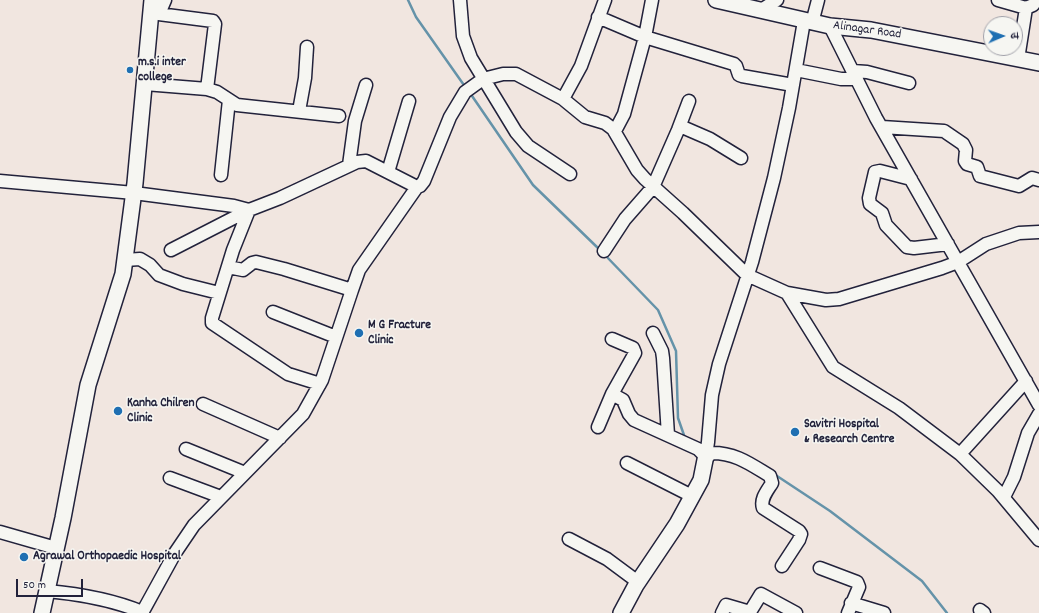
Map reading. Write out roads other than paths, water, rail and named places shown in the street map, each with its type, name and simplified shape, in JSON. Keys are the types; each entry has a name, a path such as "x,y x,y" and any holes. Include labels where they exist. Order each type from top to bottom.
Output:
{"main road":[{"name":"Alinagar Road","path":"716,0 808,22 871,30 1039,63"},
{"path":"42,613 88,385 123,274 134,193 154,9"},
{"path":"621,613 638,582 677,524 701,480 706,454"}],"street":[{"path":"154,9 165,0"},
{"path":"460,0 463,36 471,58 516,132 528,146 570,174"},
{"path":"563,99 581,66 605,0"},
{"path":"615,131 624,114 646,37 652,0"},
{"path":"761,10 777,0"},
{"path":"706,454 713,389 719,364 747,275 774,178 796,70 808,22 818,0"},
{"path":"998,0 1026,8 1037,0"},
{"path":"1018,58 1026,8"},
{"path":"154,9 213,21 215,24 207,90"},
{"path":"598,17 646,37 734,64 739,75 793,85"},
{"path":"830,26 882,127 1039,405"},
{"path":"299,112 305,78 307,47"},
{"path":"796,70 841,79 867,72 909,83"},
{"path":"47,591 77,594 120,603 142,612 175,553 194,525 303,414 320,384 359,270 416,187 420,186 424,181 450,117 468,90 483,79 503,74 516,74 563,99 585,117 605,123 615,131 637,170 653,187 683,213 747,275 787,293 826,300 839,299 942,268 958,262 986,244 1019,233 1039,232"},
{"path":"145,84 217,92 237,104 339,116"},
{"path":"349,165 355,121 366,85"},
{"path":"221,175 229,100"},
{"path":"388,172 409,101"},
{"path":"604,251 625,220 653,187 680,126 689,101"},
{"path":"680,126 710,139 741,158"},
{"path":"882,127 942,130 963,144 966,150 965,162 977,167 980,176 1020,186 1032,178 1039,180"},
{"path":"171,250 249,210 280,198 357,162 366,161 416,187"},
{"path":"911,179 880,171 875,172 869,198 870,204 882,213 886,225 907,247 914,248 948,244"},
{"path":"0,181 134,193 234,206 249,210"},
{"path":"249,210 233,250 219,293 212,323 214,326 288,374 320,384"},
{"path":"125,260 140,259 150,265 159,275 183,284 219,293"},
{"path":"228,267 243,270 252,263 256,262 352,290"},
{"path":"787,293 833,367 900,408 960,454 1004,497 1039,540"},
{"path":"273,312 336,337"},
{"path":"653,333 662,351 668,435"},
{"path":"598,427 612,394 635,353 633,348 612,339"},
{"path":"960,454 1026,381"},
{"path":"612,394 623,400 629,414 634,420 706,454 712,453 732,455 742,459 770,476 772,483 762,500 763,508 799,531 801,534 799,540 782,566"},
{"path":"203,404 280,438"},
{"path":"1004,497 1014,477 1028,433 1039,414"},
{"path":"186,449 245,473"},
{"path":"627,463 692,496"},
{"path":"170,478 221,497"},
{"path":"0,532 56,548"},
{"path":"568,539 607,559 638,582"},
{"path":"820,568 857,582 859,587 849,608 884,613"},
{"path":"722,613 726,605 750,612 761,594 796,613"}],"waterway":[{"path":"408,0 416,17 466,88"},
{"path":"470,93 533,185 600,250"},
{"path":"604,254 658,310 676,351 678,418 685,438"},
{"path":"774,474 830,511 922,581 947,613"}],"place":[{"name":"m.s.i inter college","path":"130,70"},
{"name":"M G Fracture Clinic","path":"359,333"},
{"name":"Kanha Chilren Clinic","path":"118,411"},
{"name":"Savitri Hospital & Research Centre","path":"795,432"},
{"name":"Agrawal Orthopaedic Hospital","path":"24,557"}]}
